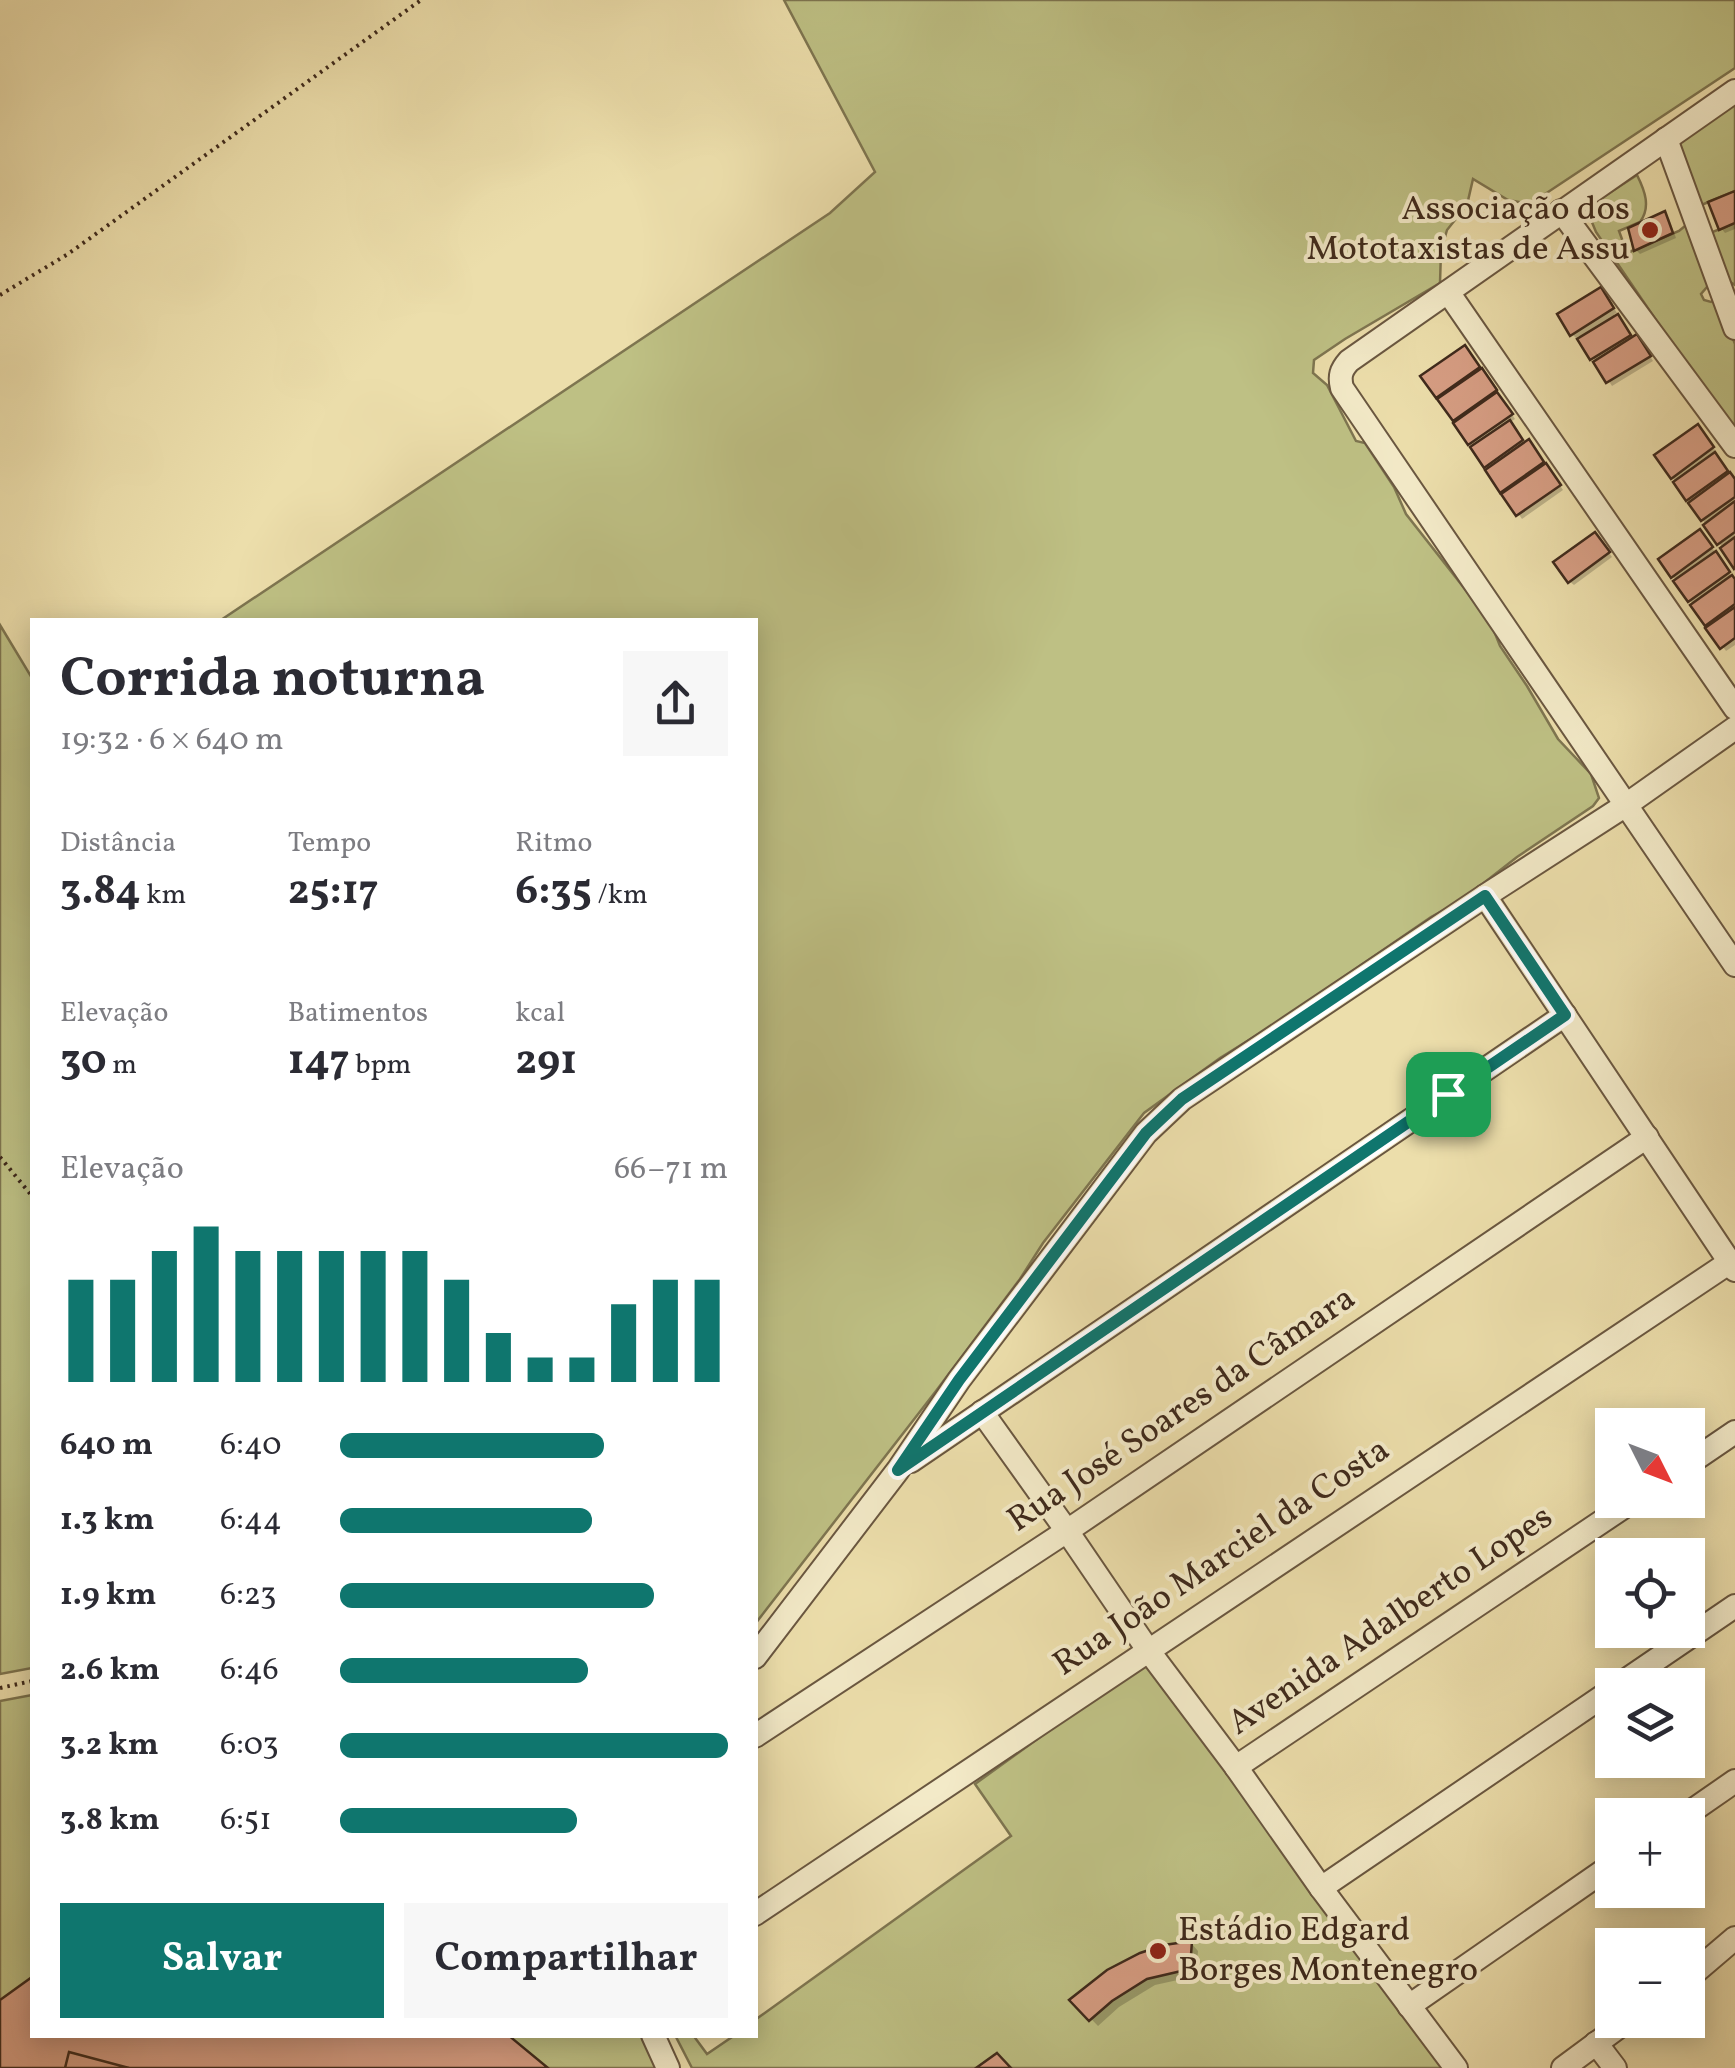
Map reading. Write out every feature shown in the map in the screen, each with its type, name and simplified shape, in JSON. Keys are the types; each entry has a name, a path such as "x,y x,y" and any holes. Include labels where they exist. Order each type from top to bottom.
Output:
{"street":[{"path":"1735,91 1349,361 1341,371 1342,388 1735,965"},
{"path":"1666,139 1735,328"},
{"path":"1561,211 1735,446"},
{"path":"1448,292 1735,708"},
{"path":"758,1653 1146,1133 1182,1099 1735,728"},
{"path":"1485,896 1732,1266"},
{"path":"898,1470 1565,1015"},
{"name":"Rua José Soares da Câmara","path":"758,1734 1067,1530 1646,1137"},
{"name":"Rua João Marciel da Costa","path":"758,1912 1732,1266"},
{"path":"982,1412 1148,1650 1456,2068"},
{"path":"1705,1452 1735,1432"},
{"name":"Avenida Adalberto Lopes","path":"1236,1768 1607,1518"},
{"path":"1644,1668 1735,1606"},
{"path":"1321,1888 1595,1702"},
{"path":"1705,1802 1735,1781"},
{"path":"1409,2006 1595,1878"},
{"path":"1705,1964 1735,1938"},
{"path":"655,2038 668,2068"},
{"path":"1563,2068 1603,2038"},
{"path":"1596,2043 1615,2068"}],"path":[{"path":"0,296 68,254 422,0"},
{"path":"0,1158 30,1194"},
{"path":"0,1688 30,1681"}],"green space":[{"path":"784,0 1735,0 1735,68 1530,204 1508,200 1473,179 1467,205 1447,230 1441,251 1440,283 1314,360 1313,373 1327,385 1356,441 1365,443 1394,487 1406,514 1490,621 1500,646 1558,739 1591,774 1599,798 1462,900 1220,1058 1144,1113 758,1620 758,618 224,618 830,213 875,172"},
{"path":"1735,101 1735,191 1699,206 1678,145"},
{"path":"1637,175 1646,205 1640,222 1619,231 1627,253 1685,226 1691,233 1708,280 1701,294 1711,302 1718,298 1735,344 1735,436 1596,232 1589,215 1590,203 1600,193 1606,195"},
{"path":"1735,223 1735,285 1727,280 1710,233"},
{"path":"0,625 30,675 30,1668 0,1674"},
{"path":"1141,1664 1149,1667 1448,2068 692,2068 677,2038 695,2038 707,2054 731,2038 758,2038 758,2018 1011,1836 975,1784"},
{"path":"30,1695 30,2003 0,2021 0,1701"},
{"path":"201,2038 645,2038 658,2068 218,2068"}],"building":[{"path":"1735,191 1735,223 1719,230 1708,202"},
{"name":"Associação dos Mototaxistas de Assu","path":"1665,211 1673,233 1634,251 1628,228"},
{"path":"1601,287 1614,308 1570,336 1557,314"},
{"path":"1618,314 1631,335 1590,360 1577,339"},
{"path":"1637,334 1651,356 1606,383 1593,362"},
{"path":"1465,345 1480,367 1436,398 1420,376"},
{"path":"1482,368 1497,390 1453,421 1437,399"},
{"path":"1497,392 1513,414 1468,445 1453,423"},
{"path":"1510,420 1523,440 1484,468 1470,447"},
{"path":"1698,424 1714,447 1671,479 1654,455"},
{"path":"1529,439 1544,462 1500,493 1485,470"},
{"path":"1715,452 1728,471 1686,501 1673,482"},
{"path":"1546,463 1561,485 1516,516 1501,494"},
{"path":"1730,472 1735,479 1735,497 1701,521 1688,503"},
{"path":"1735,501 1735,532 1717,545 1703,525"},
{"path":"1700,529 1713,547 1671,578 1658,559"},
{"path":"1595,532 1610,552 1568,583 1553,562"},
{"path":"1735,537 1735,568 1734,569 1720,548"},
{"path":"1716,551 1730,572 1688,602 1673,581"},
{"path":"1732,575 1735,604 1705,626 1690,605"},
{"path":"1735,607 1735,638 1720,649 1705,628"},
{"path":"1192,1941 1190,1969 1147,1979 1089,2021 1069,2000 1107,1970 1140,1953"},
{"path":"30,1978 30,2038 512,2038 548,2068 0,2068 0,2000"},
{"path":"69,2052 129,2068 65,2068"},
{"path":"997,2053 1011,2068 976,2068"}],"place":[{"name":"Associação dos Mototaxistas de Assu","path":"1650,230"},
{"name":"Estádio Edgard Borges Montenegro","path":"1158,1951"}],"route":[{"path":"1485,896 1565,1015 1448,1094 898,1470 959,1380 1146,1133 1182,1099 1485,896"}]}
